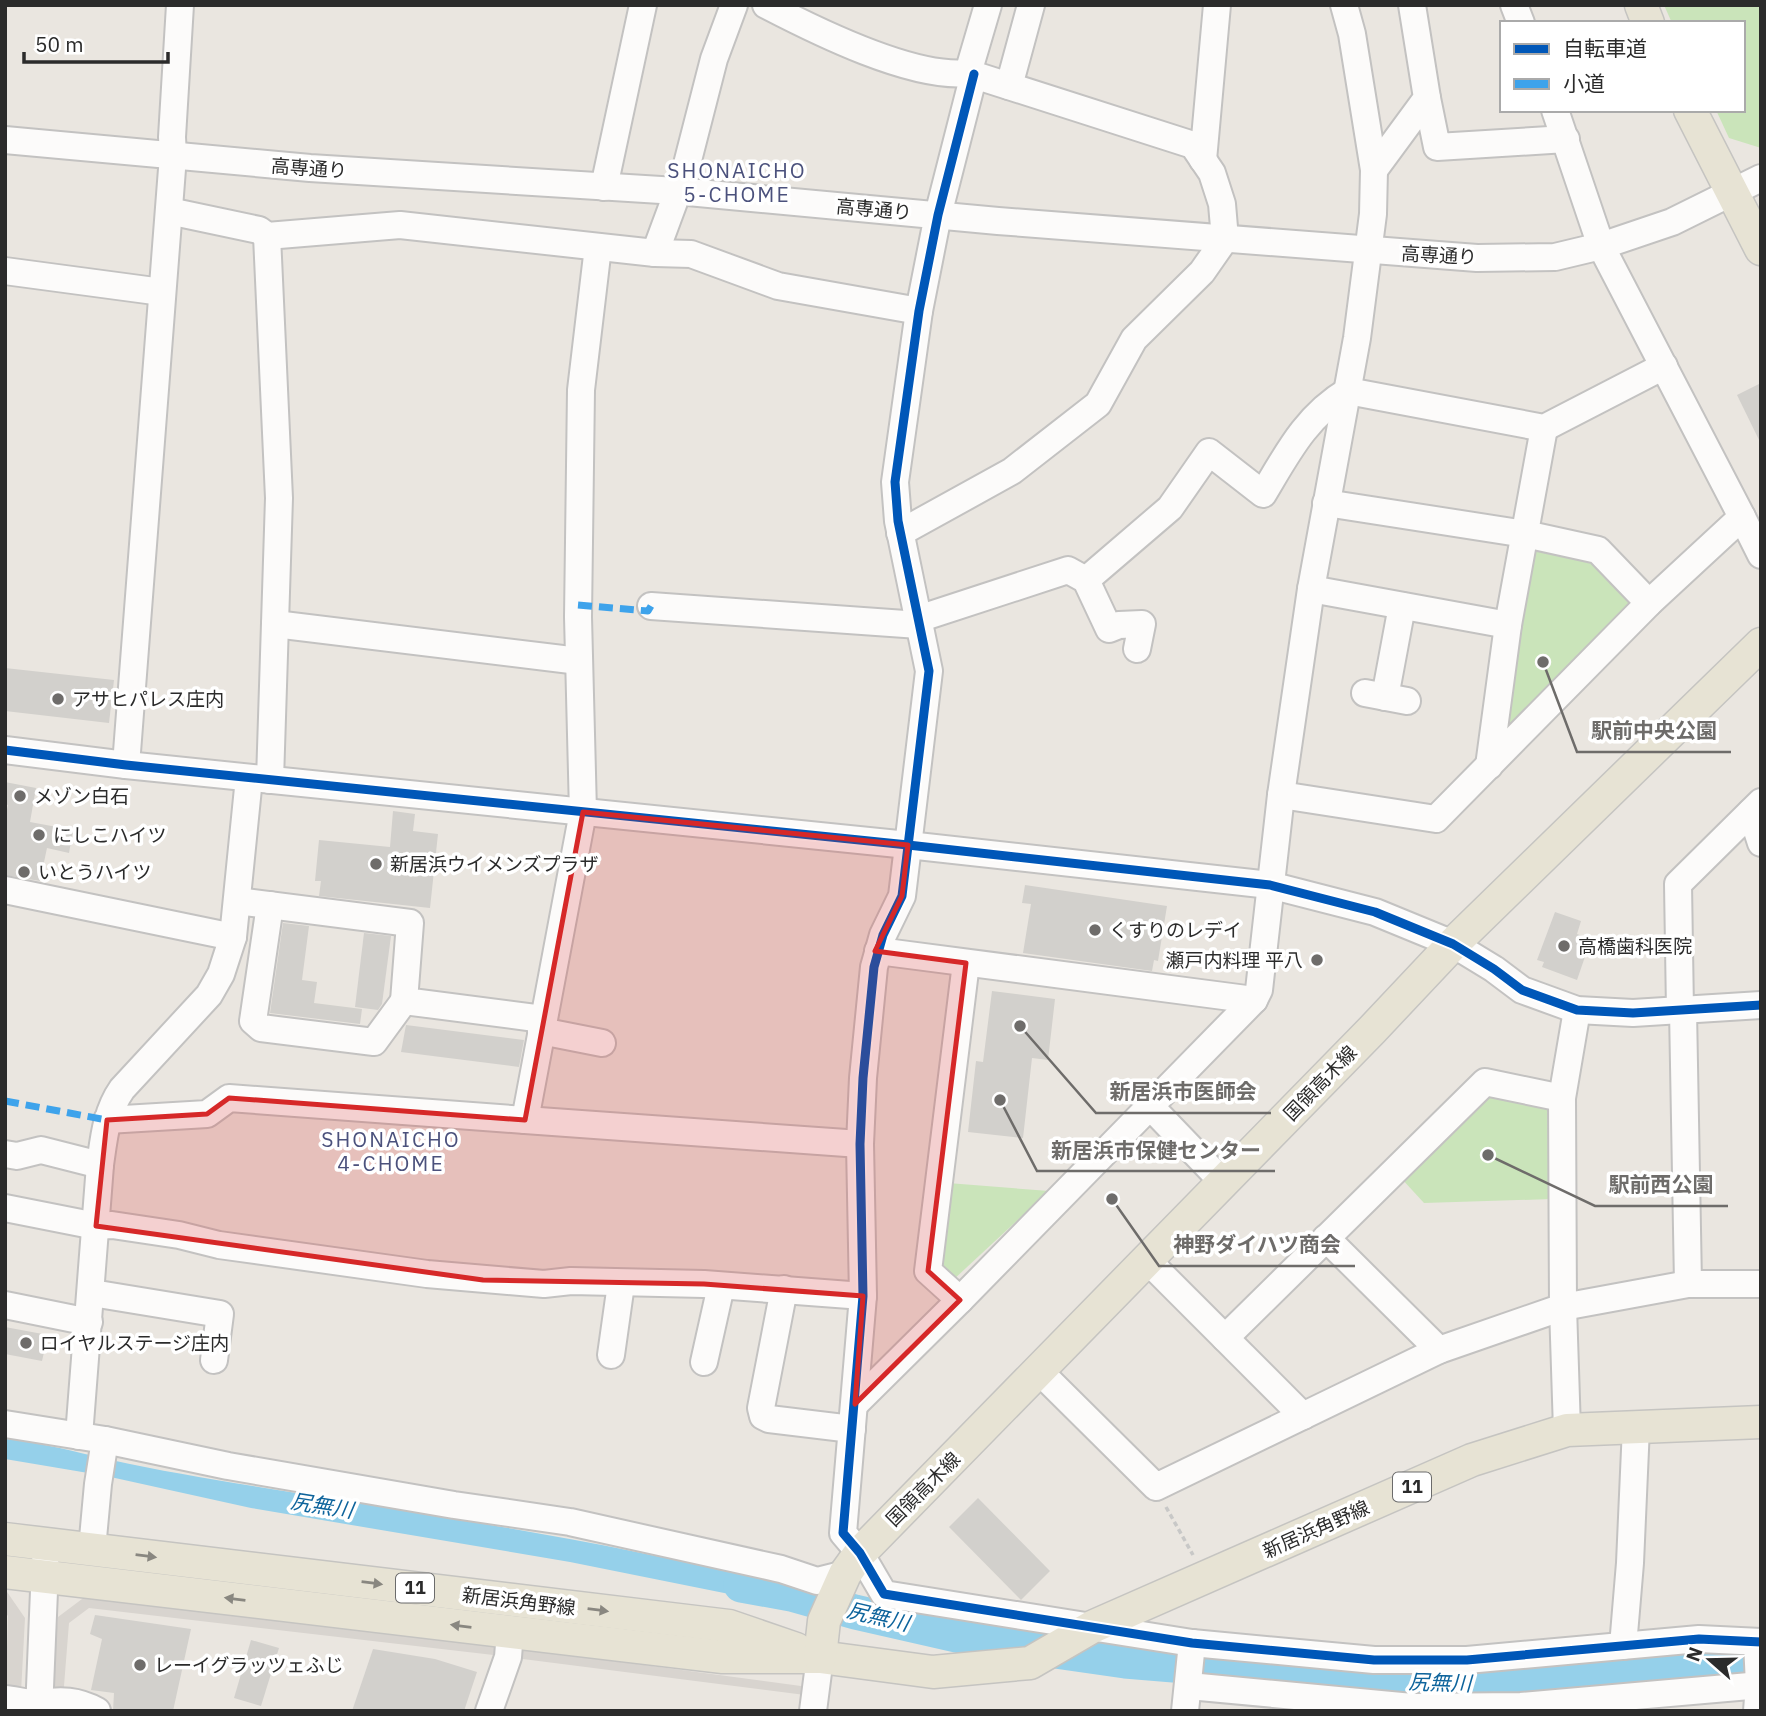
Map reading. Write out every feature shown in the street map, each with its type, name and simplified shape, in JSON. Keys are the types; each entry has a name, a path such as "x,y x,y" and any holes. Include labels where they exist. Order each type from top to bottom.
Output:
{"main road":[{"path":"1691,112 1761,249"},
{"name":"国領高木線","path":"841,1586 1039,1371 1452,944 1761,644"},
{"name":"新居浜角野線","path":"5,1572 723,1657 820,1657 933,1672 1030,1663 1088,1630 1472,1460 1567,1430 1761,1422"},
{"name":"新居浜角野線","path":"5,1539 729,1626 820,1657"},
{"path":"820,1657 841,1586"}],"street":[{"path":"126,765 173,156 180,5"},
{"path":"604,187 643,5"},
{"path":"655,253 685,172 717,49 734,5"},
{"path":"766,5 809,27 902,64 956,74 971,74 1193,145 1212,173 1222,204 1225,239 1202,272 1134,339 1098,404 1012,471 900,533"},
{"path":"841,1586 863,1296 860,1144 863,1079 874,967 878,951 902,896 929,671 900,533 895,482 919,311 938,215 988,5"},
{"path":"1009,86 1031,5"},
{"path":"1203,160 1217,5"},
{"path":"784,1289 761,1408 763,1416 769,1419 853,1416 960,1300 1254,1000 1259,990 1281,795 1311,589 1348,391 1373,214 1374,170 1352,34 1344,5"},
{"path":"1412,5 1437,147 1566,139"},
{"path":"1374,170 1427,98"},
{"path":"1556,112 1601,246 1761,555"},
{"name":"高専通り","path":"5,140 310,169 677,191 938,215 1477,258 1555,257 1601,246 1672,222 1761,178"},
{"path":"169,211 259,230 267,236 400,225 655,253 691,254 778,286 919,311"},
{"path":"79,1436 100,1165 107,1120 113,1102 122,1089 209,995 221,974 233,937 259,779 275,624 279,498 267,236"},
{"path":"525,1120 583,812 579,661 581,390 598,247"},
{"path":"5,271 162,292"},
{"path":"1086,580 1170,508 1209,452 1263,494 1298,434 1334,399 1348,391 1544,428 1664,366"},
{"path":"1489,766 1508,625 1544,428"},
{"path":"1326,503 1525,534 1598,550 1649,603"},
{"path":"1281,795 1436,820 1649,603 1742,517"},
{"path":"651,606 918,622 1068,570 1086,580 1109,629 1119,625 1142,624 1138,649"},
{"path":"1311,589 1508,625"},
{"path":"1386,697 1402,606"},
{"path":"275,624 579,661"},
{"path":"5,750 1270,885 1375,912 1452,944 1494,969 1522,990 1577,1010 1633,1013 1761,1005"},
{"path":"1756,807 1761,843"},
{"path":"1688,1284 1678,884 1756,807"},
{"path":"5,890 233,937"},
{"path":"237,901 270,905 410,923 404,1001 374,1042 261,1028 253,1021 270,905"},
{"path":"878,951 1254,1000"},
{"path":"960,1300 928,1271 966,963"},
{"path":"404,1001 542,1025 602,1043"},
{"path":"1567,1430 1563,1307 1562,1098 1577,1010"},
{"path":"1225,1338 1485,1082 1562,1098"},
{"path":"107,1120 207,1114 229,1098 860,1144"},
{"path":"1149,1105 1223,1182"},
{"path":"5,1154 17,1156 41,1150 100,1165"},
{"path":"5,1208 96,1226 113,1225 179,1235 219,1245 427,1275 544,1284 571,1281 721,1286 863,1296"},
{"path":"1326,1238 1439,1350"},
{"path":"1147,1260 1303,1416"},
{"path":"611,1354 621,1284"},
{"path":"1039,1371 1156,1487 1439,1350 1563,1307 1688,1284 1761,1284"},
{"path":"704,1362 721,1286"},
{"path":"92,1293 220,1314 214,1360"},
{"path":"5,1305 89,1322"},
{"path":"5,1424 79,1436 105,1445 454,1505 570,1521 781,1569 841,1586 1192,1648 1374,1660 1467,1660 1699,1639 1759,1644 1759,1690 1521,1706 1412,1707 1188,1692 1192,1648"},
{"path":"1623,1646 1636,1427"},
{"path":"92,1549 98,1484 105,1445"},
{"path":"39,1707 46,1543"},
{"path":"489,1711 508,1657 510,1632"},
{"path":"813,1711 820,1657"},
{"path":"5,1699 39,1707 50,1700 69,1702 87,1705 97,1711"}],"path":[{"path":"1156,1487 1192,1553 1203,1580"}],"highlighted area":[{"path":"583,812 908,845 902,896 875,951 966,963 928,1271 960,1300 855,1404 863,1296 704,1284 483,1280 96,1226 107,1120 207,1114 229,1098 525,1120"}],"green space":[{"path":"1664,5 1761,5 1761,148 1729,138 1717,112 1745,112 1745,21 1671,21"},
{"path":"1540,549 1592,561 1631,596 1631,604 1511,725 1502,720 1531,554"},
{"path":"1481,1095 1545,1104 1552,1112 1552,1199 1424,1203 1401,1178"},
{"path":"948,1183 1049,1191 952,1281 937,1272"}],"shaded area":[{"path":"5,1589 25,1618 20,1711 5,1711 8,1616 5,1612"},
{"path":"86,1596 490,1645 499,1650 502,1656 89,1608 69,1623 62,1711 49,1711 58,1617"},
{"path":"524,1649 801,1686 805,1695 515,1658 516,1653"}],"water":[{"path":"5,1439 181,1474 587,1542 797,1588 778,1602 754,1599 570,1562 251,1508 106,1476 5,1459"}],"building":[{"path":"1761,383 1761,444 1737,395"},
{"name":"アサヒパレス庄内","path":"5,668 114,680 109,723 5,711"},
{"path":"5,782 36,788 30,822 73,830 69,853 47,848 40,881 5,875 5,818 8,805 5,804"},
{"name":"新居浜ウイメンズプラザ","path":"393,811 415,814 413,831 438,834 430,908 319,896 321,881 315,881 319,840 390,847"},
{"name":"くすりのレデイ","path":"1025,885 1167,906 1158,961 1154,960 1152,971 1023,953 1031,904 1022,903"},
{"name":"高橋歯科医院","path":"1555,912 1581,921 1577,934 1585,937 1582,945 1588,948 1577,980 1542,967 1544,962 1537,960"},
{"path":"283,923 309,926 302,980 317,982 314,1003 362,1009 360,1024 270,1013"},
{"path":"364,933 391,936 382,1004 378,1010 355,1007"},
{"path":"992,991 1055,999 1048,1060 1032,1058 1023,1138 968,1132 976,1061 983,1062"},
{"path":"406,1025 524,1040 519,1067 401,1052"},
{"name":"ロイヤルステージ庄内","path":"5,1327 48,1335 42,1361 5,1354"},
{"path":"978,1498 1050,1571 1021,1600 949,1527"},
{"name":"レーイグラッツェふじ","path":"95,1615 191,1629 173,1711 113,1711 114,1693 91,1690 102,1639 90,1634"},
{"path":"251,1640 279,1648 261,1706 234,1698"},
{"path":"373,1649 435,1659 477,1672 464,1711 352,1711"}],"waterway":[{"name":"尻無川","path":"741,1585 791,1594 855,1612 978,1640 1125,1661 1365,1681 1503,1685 1635,1674 1761,1668"}],"marked path":[{"path":"578,605 648,611 651,606"},
{"path":"5,1101 107,1120"}],"cycle path":[{"path":"974,74 938,215 919,311 895,482 898,521 929,671 902,896 883,935 874,967 863,1078 860,1144 863,1296 843,1533 860,1553 884,1594 1192,1643 1374,1660 1467,1660 1699,1639 1761,1642"},
{"path":"5,750 1270,885 1375,912 1453,944 1522,990 1577,1010 1633,1013 1761,1005"}],"place":[{"name":"駅前中央公園","path":"1543,662"},
{"name":"アサヒパレス庄内","path":"58,699"},
{"name":"メゾン白石","path":"20,796"},
{"name":"にしこハイツ","path":"39,835"},
{"name":"新居浜ウイメンズプラザ","path":"376,864"},
{"name":"いとうハイツ","path":"24,872"},
{"name":"くすりのレデイ","path":"1095,930"},
{"name":"高橋歯科医院","path":"1564,946"},
{"name":"瀬戸内料理 平八","path":"1317,960"},
{"name":"新居浜市医師会","path":"1020,1026"},
{"name":"新居浜市保健センター","path":"1000,1100"},
{"name":"駅前西公園","path":"1488,1155"},
{"name":"神野ダイハツ商会","path":"1112,1199"},
{"name":"ロイヤルステージ庄内","path":"26,1343"},
{"name":"レーイグラッツェふじ","path":"140,1665"}],"district":[{"name":"SHONAICHO 5-CHOME","path":"737,183"},
{"name":"SHONAICHO 4-CHOME","path":"391,1152"}]}
